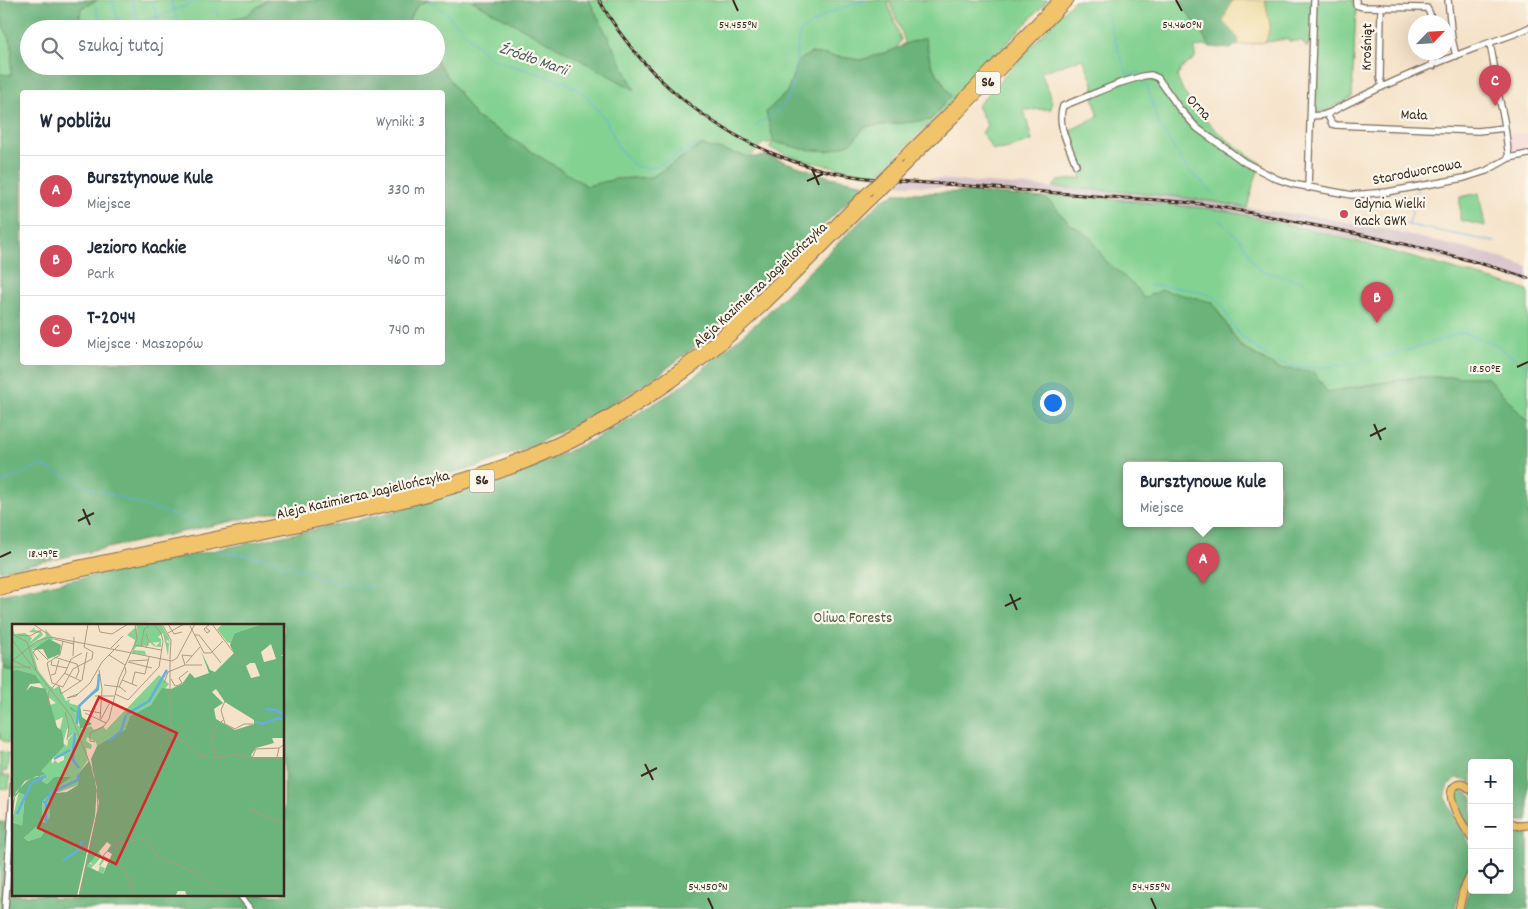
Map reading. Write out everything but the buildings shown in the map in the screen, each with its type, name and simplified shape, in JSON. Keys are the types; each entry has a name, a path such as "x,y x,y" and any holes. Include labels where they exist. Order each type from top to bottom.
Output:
{"highway":[{"name":"Aleja Kazimierza Jagiellończyka","path":"0,582 413,493 490,470 538,451 586,427 622,407 676,371 706,348 752,306 953,108 1058,0"},
{"name":"Aleja Kazimierza Jagiellończyka","path":"0,590 417,500 494,477 545,456 590,434 626,414 676,381 758,312 959,113 1068,0"}],"main road":[{"path":"1468,788 1459,784 1453,787 1450,794 1452,802 1468,832"},
{"path":"1513,824 1519,826 1528,825"},
{"path":"1459,909 1463,891 1468,880"}],"street":[{"path":"1308,188 1314,0"},
{"name":"Krośniąt","path":"1356,0 1356,4 1359,6 1381,7 1380,78 1382,88"},
{"path":"1409,0 1409,8"},
{"path":"1448,0 1452,39 1456,56"},
{"path":"1381,7 1427,8 1430,15"},
{"path":"1311,116 1327,114 1456,56 1527,29 1528,36"},
{"path":"1490,43 1509,158"},
{"path":"1432,60 1433,66"},
{"name":"Orna","path":"1076,165 1063,130 1063,106 1120,83 1152,75 1158,78 1179,108 1197,128 1244,162 1276,179 1308,188"},
{"name":"Mała","path":"1327,114 1332,124 1336,125 1478,131 1505,128"},
{"name":"Starodworcowa","path":"1308,188 1352,195 1382,193 1464,178 1483,172 1509,158 1528,154"},
{"path":"6,909 12,811"},
{"path":"241,896 251,909"}],"shaded area":[{"path":"1510,133 1528,134 1528,148 1512,152"},
{"path":"900,176 1199,199 1268,211 1320,217 1396,232 1492,255 1528,267 1528,282 1427,255 1235,212 1057,195 892,184"}],"green space":[{"path":"0,0 98,0 81,8 79,20 20,20 20,75 445,75 445,73 476,117 587,186 616,179 652,177 701,145 750,157 768,156 830,177 866,184 731,315 696,346 656,377 597,413 528,448 479,466 370,494 308,505 0,571 0,74 11,75 12,45 2,23"},
{"path":"98,0 267,0 247,15 231,20 79,20 81,8"},
{"path":"267,0 430,0 418,5 410,20 231,20 247,15"},
{"path":"430,0 471,0 634,89 589,0 1048,0 877,176 802,160 769,148 773,142 762,144 750,157 701,145 652,177 616,179 587,186 476,117 445,73 445,20 409,19 418,5","holes":["887,1 889,1 905,42 901,46 925,39 931,64 951,96 930,120 865,127 851,143 828,151 803,149 774,142 766,112 787,92 798,61 811,53 861,60 896,49 901,40"]},
{"path":"471,0 589,0 635,90"},
{"path":"1074,0 1179,0 1211,47 1204,45 1195,48 1195,58 1182,68 1177,77 1183,91 1191,104 1212,126 1224,137 1261,163 1247,208 1175,197 1053,187 1058,181 1082,178 1067,132 1098,116 1093,96 1093,83 1084,61 1081,59 1041,72 1052,102 1051,109 1024,110 1032,141 1006,149 993,150 982,133 987,125 977,106"},
{"path":"1179,0 1233,0 1229,6 1239,42 1231,49 1211,47"},
{"path":"1265,0 1312,0 1310,41 1307,48 1302,41 1289,41 1288,39 1266,42 1270,25"},
{"path":"1316,0 1353,0 1356,10 1352,97 1324,112 1314,112 1313,98"},
{"path":"0,13 2,23 12,45 11,76 0,74"},
{"path":"925,38 931,64 951,96 930,120 865,127 851,143 828,151 803,149 774,142 766,112 787,92 798,61 811,53 861,60"},
{"name":"Oliwa Forests","path":"973,192 1045,198 1069,223 1089,236 1105,260 1138,289 1143,298 1162,290 1212,302 1240,346 1277,368 1314,372 1327,392 1416,377 1487,377 1528,422 1528,821 1513,819 1513,759 1468,759 1468,782 1457,778 1448,785 1445,794 1446,800 1468,840 1468,870 1459,889 1455,909 0,909 0,822 12,823 12,896 52,896 52,899 82,900 82,896 285,896 285,624 12,624 12,668 0,665 0,595 340,524 403,509 513,476 597,438 670,394 697,374 760,320 883,199 897,193"},
{"path":"1479,193 1485,226 1460,220 1460,197"},
{"path":"1049,196 1100,198 1222,210 1325,233 1528,290 1528,422 1487,377 1416,377 1327,392 1314,372 1277,368 1240,345 1212,302 1143,299 1105,260 1080,230 1069,223 1045,198"},
{"path":"0,665 12,668 12,729 8,743 0,739"},
{"path":"0,751 9,754 7,771 3,771 2,776 10,776 9,789 0,788"},
{"path":"1461,789 1468,793 1468,823 1454,797 1455,792"},
{"path":"1513,828 1528,829 1528,909 1464,909 1468,893 1513,894"}],"sand":[{"path":"1233,0 1265,0 1270,25 1266,42 1236,46 1239,42 1238,38 1223,22"}],"waterway":[{"path":"112,0 118,20"},
{"path":"132,0 138,20"},
{"name":"Źródło Marii","path":"152,0 158,20"},
{"path":"171,0 177,20"},
{"name":"Źródło Marii","path":"150,20 200,0"},
{"path":"213,0 218,16"},
{"name":"Źródło Marii","path":"428,0 445,12 491,59 565,82 584,93 606,120 618,147 635,166 646,168 657,166 697,144"},
{"name":"Źródło Marii","path":"755,126 779,109 789,96 794,78 800,32 830,12 866,0"},
{"path":"96,7 100,20"},
{"path":"1106,14 1128,75 1141,72"},
{"path":"1143,79 1159,125 1186,167 1211,192"},
{"path":"1409,225 1412,212 1410,206 1403,204 1404,199 1420,190"},
{"path":"1221,220 1238,237 1259,270 1303,282"},
{"path":"1378,222 1409,225 1495,242"},
{"path":"1149,285 1194,291 1211,296 1219,302 1239,334 1275,361 1298,367 1344,365 1369,360 1419,347 1458,333 1464,333 1481,339"},
{"path":"1484,340 1495,344 1528,368"},
{"path":"0,484 40,465 72,479"},
{"path":"79,482 95,489"},
{"path":"99,491 198,523"},
{"path":"218,552 268,559 284,567 289,564 297,570 304,570 321,579 343,582 358,588 376,586"}],"railway":[{"path":"599,0 619,31 642,60 668,87 728,131 761,148 795,162 831,172 878,179 1208,205 1391,241 1474,261 1528,278"}],"place":[{"name":"T-2044","path":"1495,106"},
{"name":"Gdynia Wielki Kack GWK","path":"1344,214"},
{"name":"Jezioro Kackie","path":"1377,323"},
{"name":"Bursztynowe Kule","path":"1203,584"}]}
